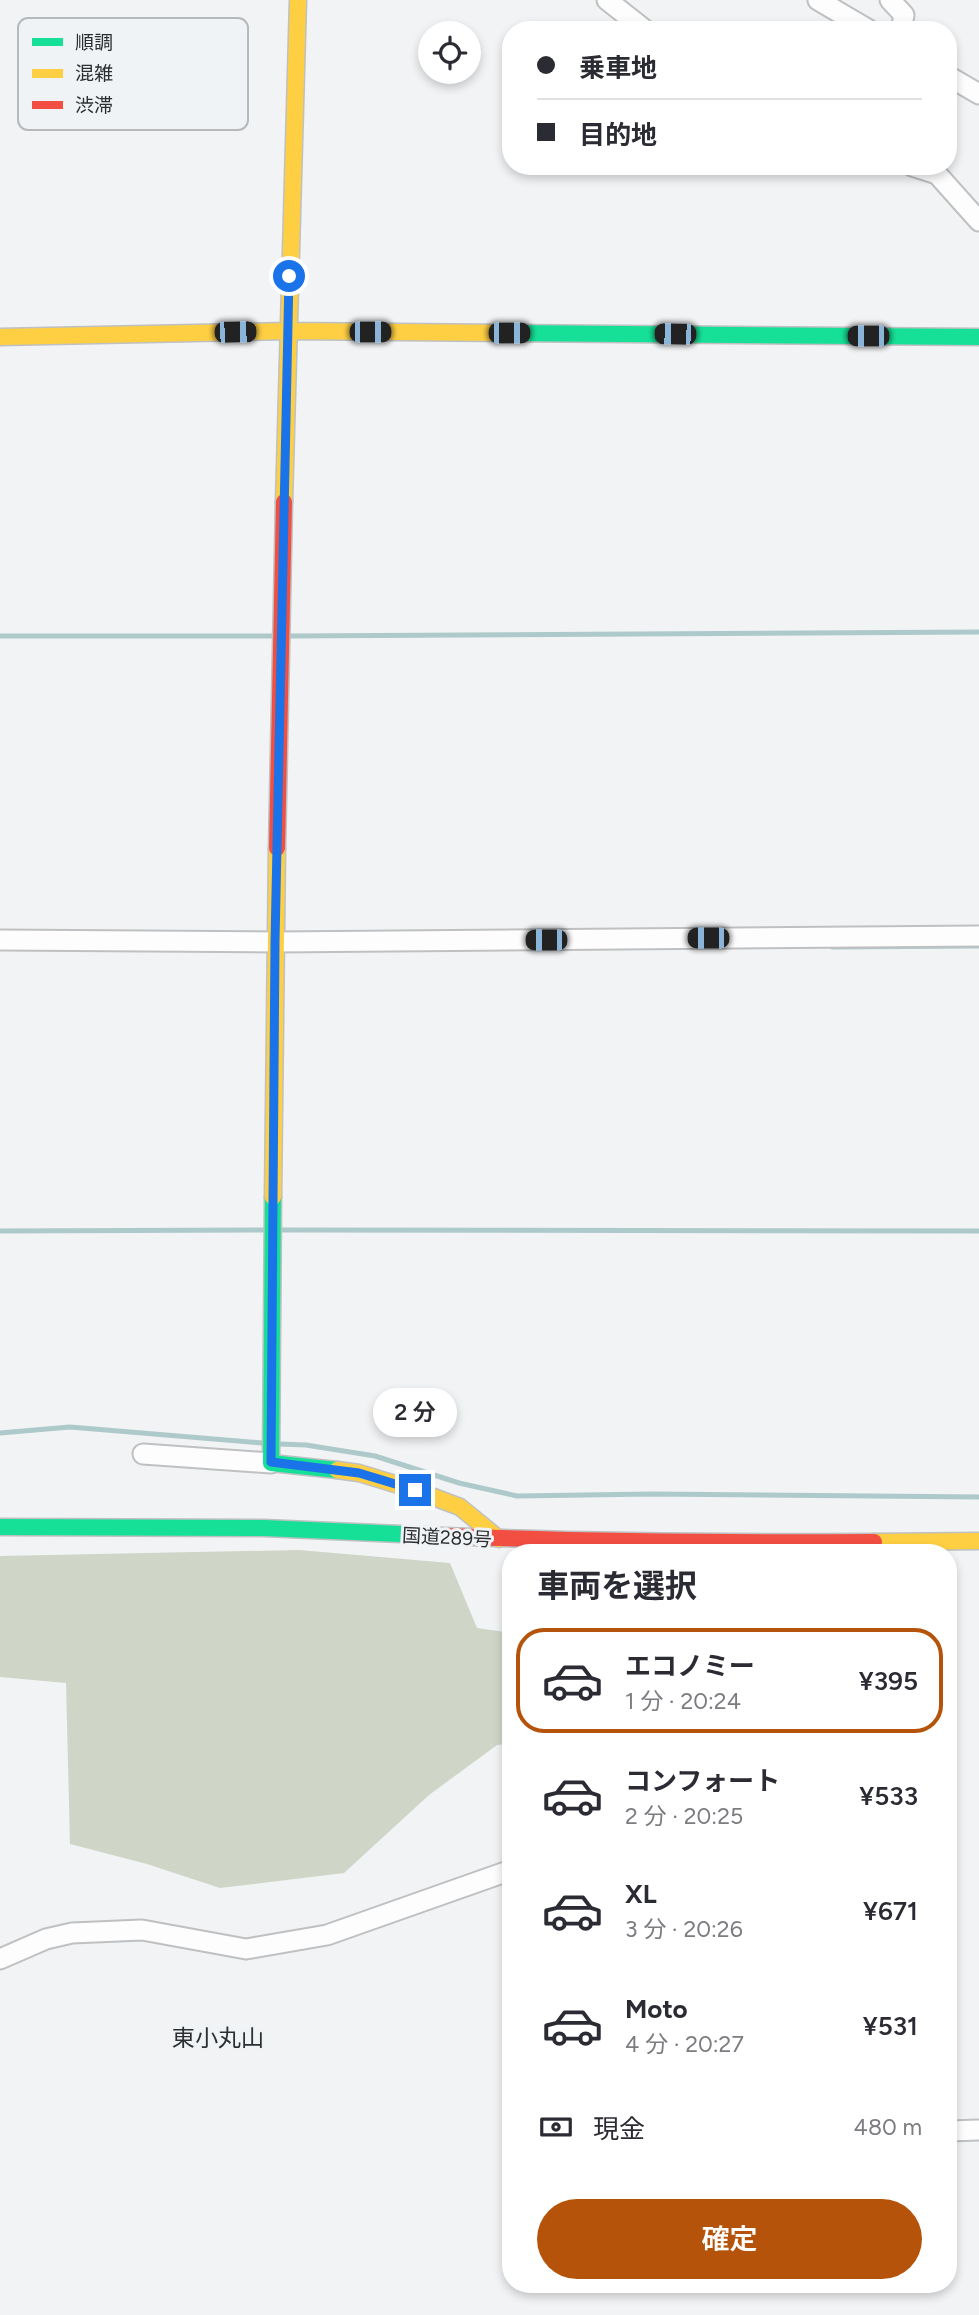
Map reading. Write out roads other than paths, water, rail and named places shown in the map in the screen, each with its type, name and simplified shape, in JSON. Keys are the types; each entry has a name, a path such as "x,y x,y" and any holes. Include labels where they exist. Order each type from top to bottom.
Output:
{"main road":[{"path":"298,0 275,942 271,1462 359,1473 415,1490 460,1507 499,1539"},
{"path":"0,337 288,331 979,337"},
{"name":"国道289号","path":"0,1527 264,1528 646,1544"},
{"name":"国道289号","path":"857,1544 979,1541"}],"street":[{"path":"607,0 634,21"},
{"path":"818,0 854,21"},
{"path":"890,0 904,15 903,21"},
{"path":"957,81 979,94"},
{"path":"938,175 979,220"},
{"path":"0,940 275,942 979,936"},
{"path":"143,1454 271,1462"},
{"path":"0,1959 46,1939 72,1933 142,1930 246,1949 327,1935 502,1873"},
{"path":"957,2131 979,2130"}],"waterway":[{"path":"290,636 979,632"},
{"path":"0,636 273,636"},
{"path":"832,947 979,946"},
{"path":"0,1231 263,1230"},
{"path":"280,1230 979,1231"},
{"path":"0,1433 70,1427 262,1443"},
{"path":"279,1444 306,1445 375,1456 459,1483 517,1496 651,1494 979,1497"}],"district":[{"name":"東小丸山","path":"218,2038"}]}
